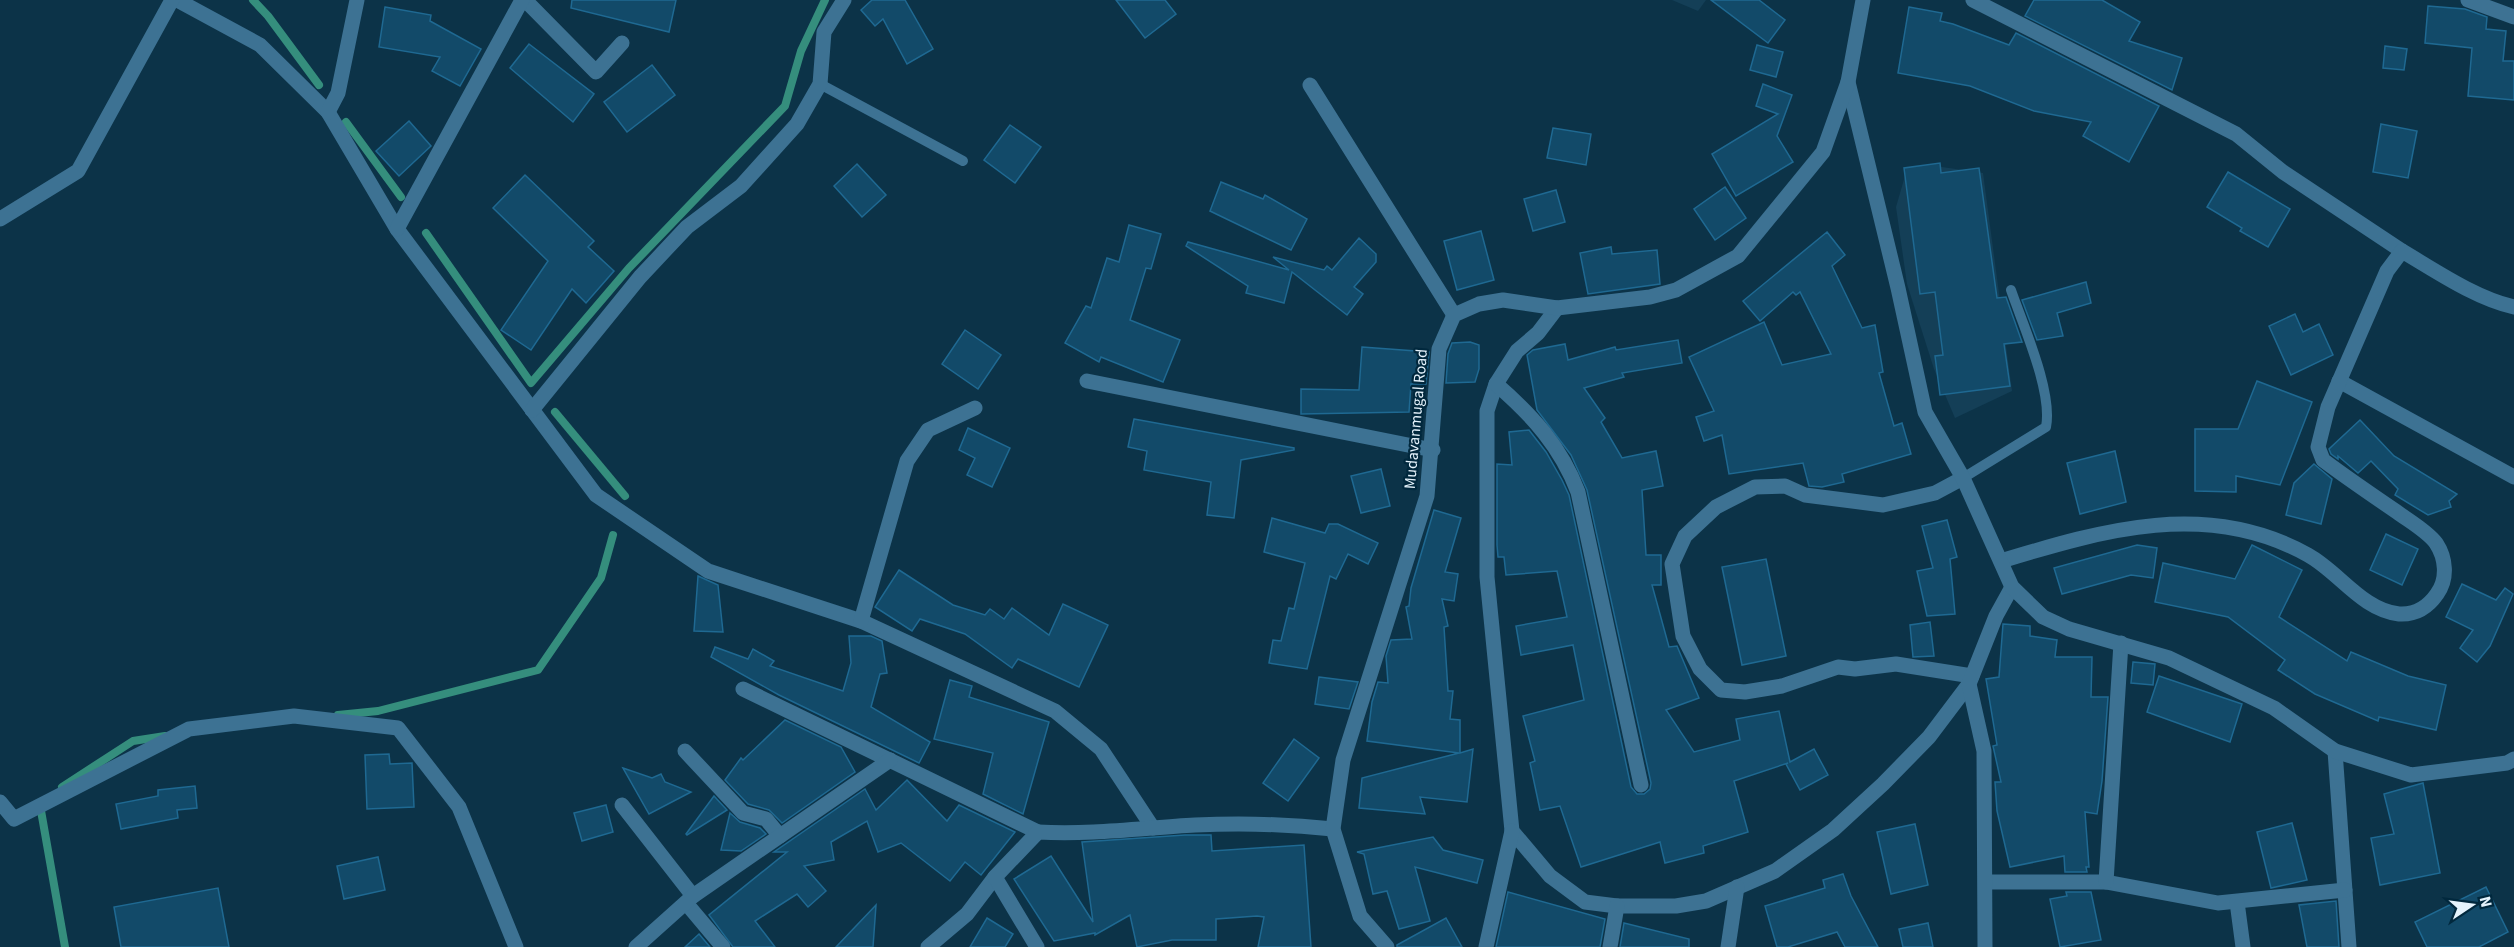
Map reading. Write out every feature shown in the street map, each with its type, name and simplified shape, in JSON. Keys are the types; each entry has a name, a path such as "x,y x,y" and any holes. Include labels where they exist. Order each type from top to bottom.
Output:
{"street":[{"path":"0,219 78,171 172,0"},
{"path":"177,0 260,45 328,112 397,229 596,495 708,571 861,621 1055,711 1101,749 1153,828"},
{"path":"328,112 338,93 357,0"},
{"path":"397,229 524,0 596,72 622,43"},
{"path":"532,410 640,278 687,227 741,186 776,150 797,124 820,84 824,33 844,0"},
{"path":"1310,85 1454,315 1479,304 1503,300 1557,308 1650,297 1667,292 1738,256 1823,152 1848,82 1863,0"},
{"path":"1973,0 2236,134 2283,172 2402,251 2444,276 2514,307"},
{"path":"2468,0 2514,17"},
{"path":"1848,82 1898,288 1925,412 1963,478 2012,587 2043,617 2069,628 2169,658 2274,708 2335,751 2411,775 2454,772 2507,763 2514,759"},
{"path":"2001,561 2086,535 2146,524 2230,527 2260,533 2310,556 2369,603 2398,614 2420,611 2438,593 2445,572 2442,556 2435,542 2323,460 2318,447 2339,381 2362,334 2388,271 2402,251"},
{"path":"1486,947 1512,831 1487,576 1487,411 1496,384 1517,351 1538,333 1557,308"},
{"name":"Mudavanmugal Road","path":"1387,947 1360,916 1333,829 1343,760 1427,496 1439,350 1454,315"},
{"path":"1087,381 1432,450"},
{"path":"2339,381 2514,477"},
{"path":"1496,384 1530,413 1568,465 1578,492 1641,785"},
{"path":"861,621 907,461 928,430 975,408"},
{"path":"1963,478 1935,493 1883,505 1805,495 1785,486 1755,487 1716,507 1685,536 1672,564 1683,636 1700,669 1721,690 1745,692 1782,686 1838,667 1855,669 1896,664 1971,680"},
{"path":"1512,831 1550,876 1585,902 1617,906 1676,906 1706,901 1776,871 1833,830 1929,736 1971,680 1996,616 2012,587"},
{"path":"2106,882 2121,643"},
{"path":"1971,680 1984,751 1986,882 1984,947"},
{"path":"743,689 1038,832 1072,834 1153,828 1292,824 1333,829"},
{"path":"0,802 14,819 189,729 294,716 398,728 459,807 516,947"},
{"path":"2335,751 2349,947"},
{"path":"685,752 743,813 766,819 780,836"},
{"path":"636,947 690,899 890,760"},
{"path":"622,806 723,947"},
{"path":"928,947 967,914 995,877 1038,832"},
{"path":"995,877 1037,947"},
{"path":"1986,882 2106,882 2218,903 2345,890"},
{"path":"1728,947 1737,887"},
{"path":"2237,902 2243,947"},
{"path":"1610,947 1617,906"}],"lane":[{"path":"820,84 963,161"},
{"path":"1963,478 2046,426 2049,412 2044,387 2011,290"}],"shaded area":[{"path":"1672,0 1706,0 1698,11"},
{"path":"1942,167 1983,173 2012,391 1955,418 1934,369 1907,284 1896,207 1907,169"}],"building":[{"path":"572,0 676,0 669,32 571,8"},
{"path":"872,0 905,0 933,49 907,64 883,19 875,26 861,10"},
{"path":"1116,0 1165,0 1176,14 1145,38"},
{"path":"1711,0 1759,0 1785,20 1768,43"},
{"path":"2034,0 2102,0 2140,22 2129,41 2182,58 2172,90 2025,16"},
{"path":"2428,6 2465,9 2487,17 2486,29 2506,31 2503,61 2514,61 2514,100 2468,96 2472,48 2425,43"},
{"path":"385,7 431,15 430,21 481,49 460,86 432,71 440,57 379,47"},
{"path":"1909,7 1942,13 1940,21 2009,45 2016,33 2159,106 2129,162 2083,136 2091,122 2034,111 1970,86 1898,73"},
{"path":"529,44 594,94 573,122 510,68"},
{"path":"1757,45 1783,52 1776,77 1750,70"},
{"path":"2385,46 2407,49 2404,70 2383,68"},
{"path":"652,65 675,95 627,132 604,102"},
{"path":"1763,84 1792,95 1777,136 1793,162 1736,196 1712,154 1778,114 1756,106"},
{"path":"409,121 431,146 399,176 376,151"},
{"path":"2381,124 2417,131 2408,178 2373,172"},
{"path":"1010,125 1041,147 1015,183 984,160"},
{"path":"1553,128 1591,134 1586,165 1547,158"},
{"path":"1940,163 1941,173 1979,168 1997,298 2006,297 2022,342 2004,344 2010,386 1940,395 1935,356 1943,355 1935,292 1920,294 1904,168"},
{"path":"857,164 886,195 862,217 834,186"},
{"path":"2228,172 2290,209 2268,247 2240,231 2242,228 2207,207"},
{"path":"525,175 594,241 588,247 614,271 586,303 572,289 531,350 501,330 548,261 493,208"},
{"path":"1221,182 1263,199 1265,195 1307,219 1291,250 1210,211"},
{"path":"1725,187 1746,218 1715,240 1694,209"},
{"path":"1556,190 1565,222 1533,231 1524,199"},
{"path":"1129,225 1161,234 1151,269 1146,268 1130,320 1180,340 1163,382 1101,357 1099,362 1065,343 1086,306 1091,308 1107,258 1119,262"},
{"path":"1481,231 1494,280 1457,290 1444,241"},
{"path":"1827,232 1845,255 1832,266 1862,328 1875,325 1883,372 1879,373 1894,426 1902,423 1911,454 1842,474 1844,482 1822,487 1809,486 1803,463 1729,474 1722,435 1704,441 1696,417 1714,411 1689,357 1764,322 1782,365 1831,354 1800,292 1796,295 1793,292 1760,321 1743,301"},
{"path":"1359,238 1376,254 1376,262 1354,287 1363,294 1347,315 1292,272 1284,303 1246,293 1248,286 1186,246 1188,242 1289,270 1273,257 1324,270 1327,266 1332,270"},
{"path":"1611,247 1612,254 1657,250 1660,284 1588,294 1580,253"},
{"path":"2086,282 2091,303 2057,313 2063,336 2037,340 2022,300"},
{"path":"2295,314 2303,332 2319,324 2333,355 2291,375 2269,326"},
{"path":"965,330 1001,355 978,389 942,364"},
{"path":"1678,340 1682,363 1622,373 1624,377 1584,388 1605,418 1601,422 1622,458 1656,451 1663,486 1642,490 1646,555 1661,555 1661,585 1652,585 1669,647 1677,646 1699,698 1666,710 1694,752 1740,740 1736,719 1779,711 1790,762 1814,749 1828,775 1800,790 1786,764 1788,763 1734,781 1748,832 1703,846 1704,853 1665,863 1660,842 1581,867 1560,806 1540,810 1530,763 1535,761 1523,716 1584,700 1573,645 1521,655 1516,626 1567,617 1557,571 1506,575 1504,557 1498,557 1497,545 1497,464 1512,465 1509,432 1529,430 1546,452 1569,495 1631,787 1637,794 1644,794 1650,789 1651,783 1587,490 1571,455 1537,410 1527,355 1533,350 1565,344 1568,360 1615,347 1616,350"},
{"path":"1470,342 1479,345 1479,369 1475,382 1446,383 1448,354 1452,343"},
{"path":"1362,347 1429,352 1426,384 1411,384 1409,412 1301,414 1301,389 1359,390"},
{"path":"2257,381 2312,402 2280,485 2236,476 2236,492 2195,491 2195,429 2238,429"},
{"path":"1134,419 1294,448 1294,450 1241,460 1234,518 1207,515 1211,482 1144,470 1147,451 1128,447"},
{"path":"2360,420 2394,456 2457,494 2449,501 2451,507 2428,515 2395,495 2398,489 2371,461 2358,473 2338,456 2338,459 2331,454 2329,449"},
{"path":"968,428 1010,448 992,487 967,475 975,458 959,450"},
{"path":"2115,451 2126,502 2080,514 2067,463"},
{"path":"2314,464 2332,479 2321,524 2286,515 2294,483"},
{"path":"1381,469 1390,506 1361,513 1351,476"},
{"path":"1434,510 1461,518 1445,572 1458,574 1454,601 1442,599 1448,626 1444,627 1448,691 1453,691 1450,719 1460,720 1460,753 1473,749 1467,802 1420,797 1425,814 1359,808 1362,778 1459,753 1367,741 1372,702 1378,682 1388,683 1386,656 1391,640 1412,639 1406,607 1409,606 1411,588"},
{"path":"1272,518 1325,533 1329,524 1338,524 1378,543 1368,564 1348,554 1336,579 1330,576 1307,669 1269,663 1273,640 1281,641 1289,608 1294,609 1305,563 1264,552"},
{"path":"1947,520 1957,557 1950,559 1955,614 1927,616 1917,571 1933,568 1922,526"},
{"path":"2386,534 2418,549 2402,585 2370,570"},
{"path":"2137,545 2157,548 2153,578 2131,575 2062,594 2054,568"},
{"path":"2252,545 2302,570 2279,617 2347,661 2351,652 2408,676 2446,685 2436,730 2379,717 2378,721 2315,694 2278,670 2285,660 2228,617 2155,602 2163,563 2235,579"},
{"path":"1766,559 1786,656 1742,665 1722,567"},
{"path":"899,570 953,605 985,615 990,609 1004,619 1012,608 1049,635 1063,604 1108,625 1079,687 1018,659 1012,668 965,634 920,619 912,631 875,607"},
{"path":"698,576 718,585 723,632 694,631"},
{"path":"2462,584 2496,600 2505,588 2513,594 2490,646 2477,662 2460,648 2473,630 2446,617"},
{"path":"1930,622 1934,656 1913,657 1910,625"},
{"path":"2003,624 2030,626 2030,636 2057,640 2055,657 2092,657 2091,697 2108,697 2102,781 2097,814 2085,812 2089,867 2086,867 2087,872 2065,872 2064,856 2010,867 1997,811 1995,782 2001,782 1993,746 1997,745 1986,679 1999,677"},
{"path":"849,636 871,636 882,641 887,673 880,674 871,707 930,742 919,763 779,695 711,657 715,647 748,659 753,649 774,661 770,666 843,691 851,663"},
{"path":"2133,662 2155,664 2153,685 2131,683"},
{"path":"2159,676 2242,704 2230,742 2147,712"},
{"path":"1319,677 1358,682 1349,709 1315,704"},
{"path":"950,680 972,686 969,697 1049,722 1023,814 983,794 993,753 934,739"},
{"path":"785,720 841,747 855,772 782,823 769,810 748,804 725,780 741,758 743,760"},
{"path":"1294,739 1319,758 1288,801 1263,783"},
{"path":"389,754 390,764 412,763 414,807 367,809 365,755"},
{"path":"623,768 652,778 661,774 665,782 691,792 649,814"},
{"path":"907,780 947,821 959,805 1015,832 981,875 965,862 950,881 901,843 878,852 867,821 831,842 834,860 804,866 826,891 808,907 797,894 755,921 775,947 733,947 709,915 787,852 774,852 865,789 876,810"},
{"path":"2423,783 2440,873 2380,885 2371,838 2394,834 2384,794"},
{"path":"195,786 197,808 177,810 178,818 121,829 116,804 158,796 158,790"},
{"path":"714,796 727,810 687,835 686,834"},
{"path":"606,805 613,832 582,841 574,813"},
{"path":"730,813 740,822 760,828 766,834 741,851 721,850"},
{"path":"2292,823 2307,880 2271,888 2257,832"},
{"path":"1915,824 1928,885 1891,894 1877,832"},
{"path":"1211,835 1212,851 1304,845 1311,947 1258,947 1264,917 1257,916 1216,919 1216,940 1172,940 1137,947 1130,915 1095,935 1095,933 1054,941 1014,879 1051,856 1093,922 1082,842"},
{"path":"1433,837 1443,850 1483,860 1477,883 1415,867 1430,921 1399,929 1387,891 1373,894 1364,854 1357,852"},
{"path":"378,857 385,890 344,899 337,866"},
{"path":"1843,874 1851,896 1878,947 1845,947 1837,932 1788,947 1777,947 1765,906 1825,888 1823,880"},
{"path":"2486,887 2508,932 2479,947 2427,947 2415,922"},
{"path":"218,888 229,947 121,947 114,907"},
{"path":"1508,892 1605,919 1600,947 1496,947"},
{"path":"2066,892 2091,892 2101,940 2060,947 2050,899 2067,896"},
{"path":"2336,901 2339,947 2307,947 2299,905"},
{"path":"876,905 873,947 836,947"},
{"path":"987,918 1013,934 1005,947 970,947"},
{"path":"1446,918 1462,947 1397,947 1397,945"},
{"path":"1624,923 1689,939 1689,947 1620,947"},
{"path":"1928,923 1933,947 1903,947 1899,929"},
{"path":"699,934 710,947 685,947"}],"waterway":[{"path":"253,0 268,16 319,85"},
{"path":"426,233 531,383 629,268 785,106 801,51 825,0"},
{"path":"346,122 401,197"},
{"path":"555,412 625,496"},
{"path":"338,715 378,711 538,670 601,578 613,535"},
{"path":"62,787 133,741 165,736"},
{"path":"40,805 65,947"}]}
